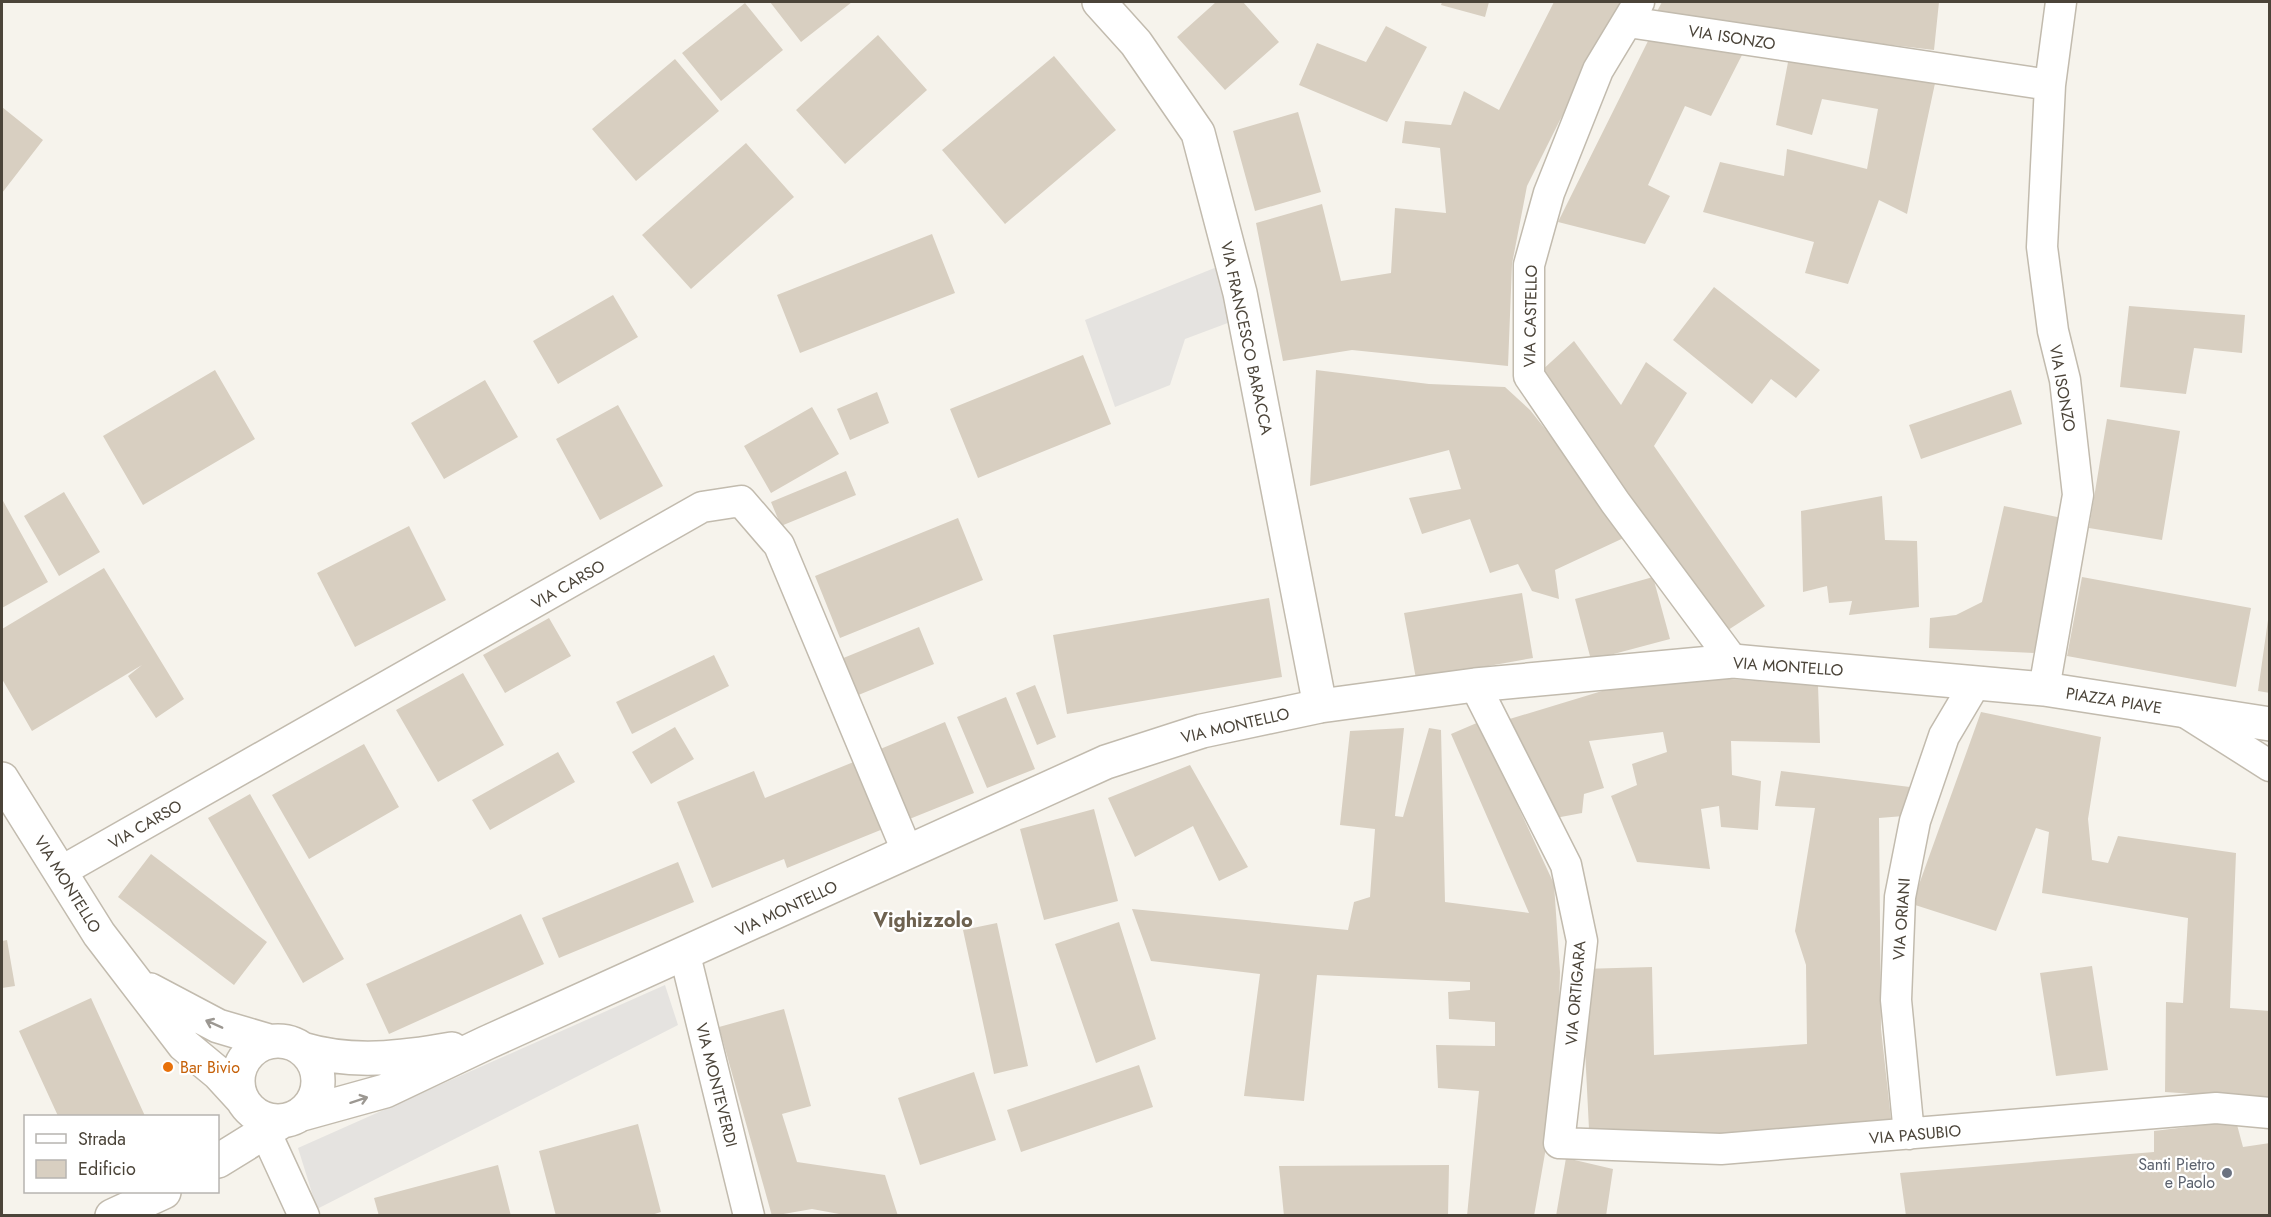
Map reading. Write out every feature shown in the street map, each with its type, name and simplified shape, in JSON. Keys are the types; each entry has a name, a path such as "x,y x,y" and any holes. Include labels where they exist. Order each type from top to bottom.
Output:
{"street":[{"name":"VIA FRANCESCO BARACCA","path":"1099,2 1136,43 1198,133 1240,293 1320,706"},
{"name":"VIA ISONZO","path":"2044,689 2078,495 2065,380 2053,331 2043,247 2050,85 2061,2"},
{"name":"VIA ISONZO","path":"1634,12 2050,85"},
{"name":"VIA CASTELLO","path":"1634,12 1598,70 1549,193 1529,265 1529,376 1615,502 1732,661"},
{"name":"VIA CARSO","path":"60,872 702,507 741,501 779,545 907,852"},
{"name":"VIA MONTELLO","path":"2,779 99,934 140,984 184,1045 270,1121 352,1102 385,1091 1106,762 1202,731 1320,706 1475,685 1732,661 2044,689"},
{"name":"VIA ORIANI","path":"1909,1134 1896,1000 1899,897 1915,821 1944,736 1976,682"},
{"name":"VIA ORTIGARA","path":"1475,685 1566,865 1582,941 1560,1143"},
{"name":"PIAZZA PIAVE","path":"2044,689 2270,724"},
{"name":"PIAZZA PIAVE","path":"2184,712 2270,766"},
{"name":"VIA MONTEVERDI","path":"685,955 749,1215"},
{"name":"VIA MONTELLO","path":"140,984 218,1026 269,1041"},
{"path":"219,1160 230,1140 270,1121 315,1099 319,1085 318,1070 308,1053 292,1042 269,1041 256,1047 241,1065 238,1087 270,1121 304,1215"},
{"name":"VIA MONTELLO","path":"302,1049 346,1058 381,1058 413,1056 486,1043"},
{"name":"VIA PASUBIO","path":"1560,1143 1721,1149 2216,1108 2270,1113"},
{"path":"112,1215 160,1193"}],"shaded area":[{"path":"1217,267 1233,321 1185,339 1170,385 1115,407 1085,320"},
{"path":"665,985 678,1025 317,1209 298,1148"}],"building":[{"path":"770,2 852,2 801,42"},
{"path":"1216,2 1243,2 1279,42 1225,90 1177,37"},
{"path":"1442,2 1489,2 1485,17 1441,5"},
{"path":"1554,2 1625,2 1560,120 1527,186 1512,264 1508,366 1352,350 1283,361 1256,223 1322,204 1341,281 1391,273 1395,208 1446,213 1440,148 1402,143 1405,121 1451,125 1464,91 1499,110"},
{"path":"1662,2 1939,2 1934,50 1654,17"},
{"path":"745,3 783,50 721,101 682,53"},
{"path":"1386,26 1427,47 1387,122 1299,85 1317,43 1366,62"},
{"path":"878,35 927,90 845,164 796,110"},
{"path":"1650,37 1742,55 1711,116 1685,106 1648,185 1670,196 1645,244 1558,222"},
{"path":"1054,56 1116,130 1005,224 942,150"},
{"path":"1789,57 1937,74 1907,214 1879,200 1848,284 1805,273 1814,242 1703,212 1720,162 1784,176 1787,149 1867,169 1878,109 1822,99 1812,135 1776,125"},
{"path":"675,59 719,111 636,181 592,129"},
{"path":"2,107 43,140 2,193"},
{"path":"1298,112 1321,192 1255,211 1233,131"},
{"path":"746,143 794,197 691,289 642,235"},
{"path":"932,234 955,293 800,353 777,295"},
{"path":"1714,287 1820,370 1796,398 1771,379 1752,404 1673,340"},
{"path":"613,295 638,337 558,384 533,341"},
{"path":"2129,306 2245,315 2242,353 2194,348 2186,394 2120,387"},
{"path":"1574,341 1621,405 1646,362 1687,393 1654,446 1765,606 1725,632 1540,372"},
{"path":"1083,355 1111,424 978,478 950,409"},
{"path":"215,370 255,439 143,505 103,436"},
{"path":"1316,370 1429,384 1505,387 1530,410 1630,535 1555,570 1559,599 1532,591 1518,564 1490,573 1470,519 1422,534 1409,498 1461,489 1449,450 1310,486"},
{"path":"485,380 518,437 444,479 411,423"},
{"path":"2011,390 2022,424 1921,459 1909,425"},
{"path":"877,392 889,423 850,440 837,409"},
{"path":"618,405 663,486 600,520 556,439"},
{"path":"812,407 839,454 771,493 744,446"},
{"path":"2107,419 2180,431 2162,540 2089,528"},
{"path":"846,471 856,495 781,526 771,502"},
{"path":"64,492 100,552 59,576 24,516"},
{"path":"1882,496 1885,540 1917,541 1919,607 1849,615 1852,601 1829,603 1827,586 1803,592 1801,511"},
{"path":"2,499 48,582 2,608"},
{"path":"2004,506 2062,518 2036,653 1929,648 1930,618 1956,615 1982,602"},
{"path":"958,518 983,580 840,638 815,576"},
{"path":"409,526 446,600 355,647 317,573"},
{"path":"104,568 184,699 156,718 128,676 142,665 32,731 2,679 2,629"},
{"path":"1653,577 1670,639 1591,660 1575,599"},
{"path":"2082,577 2251,608 2236,687 2067,656"},
{"path":"1522,593 1533,658 1416,679 1404,613"},
{"path":"1269,598 1282,677 1067,714 1053,635"},
{"path":"549,618 571,656 505,693 483,655"},
{"path":"2268,620 2270,620 2270,693 2258,691"},
{"path":"919,627 934,664 856,696 841,659"},
{"path":"714,655 729,686 632,734 616,702"},
{"path":"463,673 504,745 438,782 396,710"},
{"path":"1658,674 1818,685 1820,743 1731,741 1732,775 1761,781 1758,830 1721,827 1719,806 1701,809 1710,869 1637,862 1611,796 1637,785 1632,764 1667,752 1663,732 1589,741 1604,788 1584,794 1582,813 1550,819 1503,721"},
{"path":"1035,685 1056,737 1037,745 1016,693"},
{"path":"1006,697 1035,769 987,788 957,717"},
{"path":"1981,712 2101,737 2088,819 2092,860 2108,863 2118,836 2236,853 2230,1008 2270,1011 2270,1099 2165,1092 2166,1002 2183,1003 2188,918 2042,893 2049,832 2036,828 1996,931 1912,904"},
{"path":"945,722 974,793 907,820 878,750"},
{"path":"1479,722 1554,884 1560,972 1557,1085 1534,1216 1467,1216 1479,1091 1438,1088 1436,1045 1495,1046 1495,1022 1449,1019 1448,992 1470,990 1470,982 1317,975 1304,1101 1244,1096 1260,974 1151,961 1132,909 1348,930 1354,902 1370,897 1375,829 1340,825 1350,731 1404,728 1395,816 1403,817 1429,728 1441,730 1445,902 1529,913 1451,734"},
{"path":"675,727 694,759 651,784 632,752"},
{"path":"364,744 399,807 309,859 272,795"},
{"path":"558,752 575,782 490,830 472,800"},
{"path":"856,761 883,829 787,868 784,859 712,888 677,802 754,771 765,798"},
{"path":"1190,765 1248,867 1219,881 1193,826 1135,857 1108,798"},
{"path":"1781,771 1910,787 1904,816 1879,818 1881,1029 1891,1119 1777,1135 1589,1129 1581,969 1652,967 1654,1055 1807,1044 1806,965 1795,931 1815,808 1775,806"},
{"path":"250,794 344,959 303,983 208,818"},
{"path":"1094,809 1118,901 1044,920 1020,829"},
{"path":"151,854 267,942 234,985 118,897"},
{"path":"678,862 694,902 559,958 542,918"},
{"path":"521,914 544,964 389,1034 366,984"},
{"path":"1119,922 1156,1039 1096,1063 1055,944"},
{"path":"997,923 1028,1066 994,1074 963,930"},
{"path":"7,940 15,986 2,988 2,941"},
{"path":"2092,966 2108,1070 2056,1076 2040,973"},
{"path":"91,998 145,1115 58,1115 19,1031"},
{"path":"784,1009 811,1106 782,1114 797,1162 885,1175 898,1216 850,1216 812,1209 772,1216 719,1027"},
{"path":"1139,1065 1153,1107 1021,1152 1007,1110"},
{"path":"974,1072 996,1140 920,1165 898,1098"},
{"path":"2236,1121 2243,1147 2270,1143 2270,1216 1906,1216 1900,1173 2154,1152 2154,1131"},
{"path":"638,1124 661,1212 648,1216 556,1216 539,1151"},
{"path":"1566,1158 1613,1169 1606,1216 1556,1216"},
{"path":"498,1165 511,1216 379,1216 374,1198"},
{"path":"1449,1165 1448,1216 1284,1216 1279,1166"}],"place":[{"name":"Bar Bivio","path":"168,1067"},
{"name":"Santi Pietro e Paolo","path":"2227,1173"}],"district":[{"name":"Vighizzolo","path":"923,920"}]}
